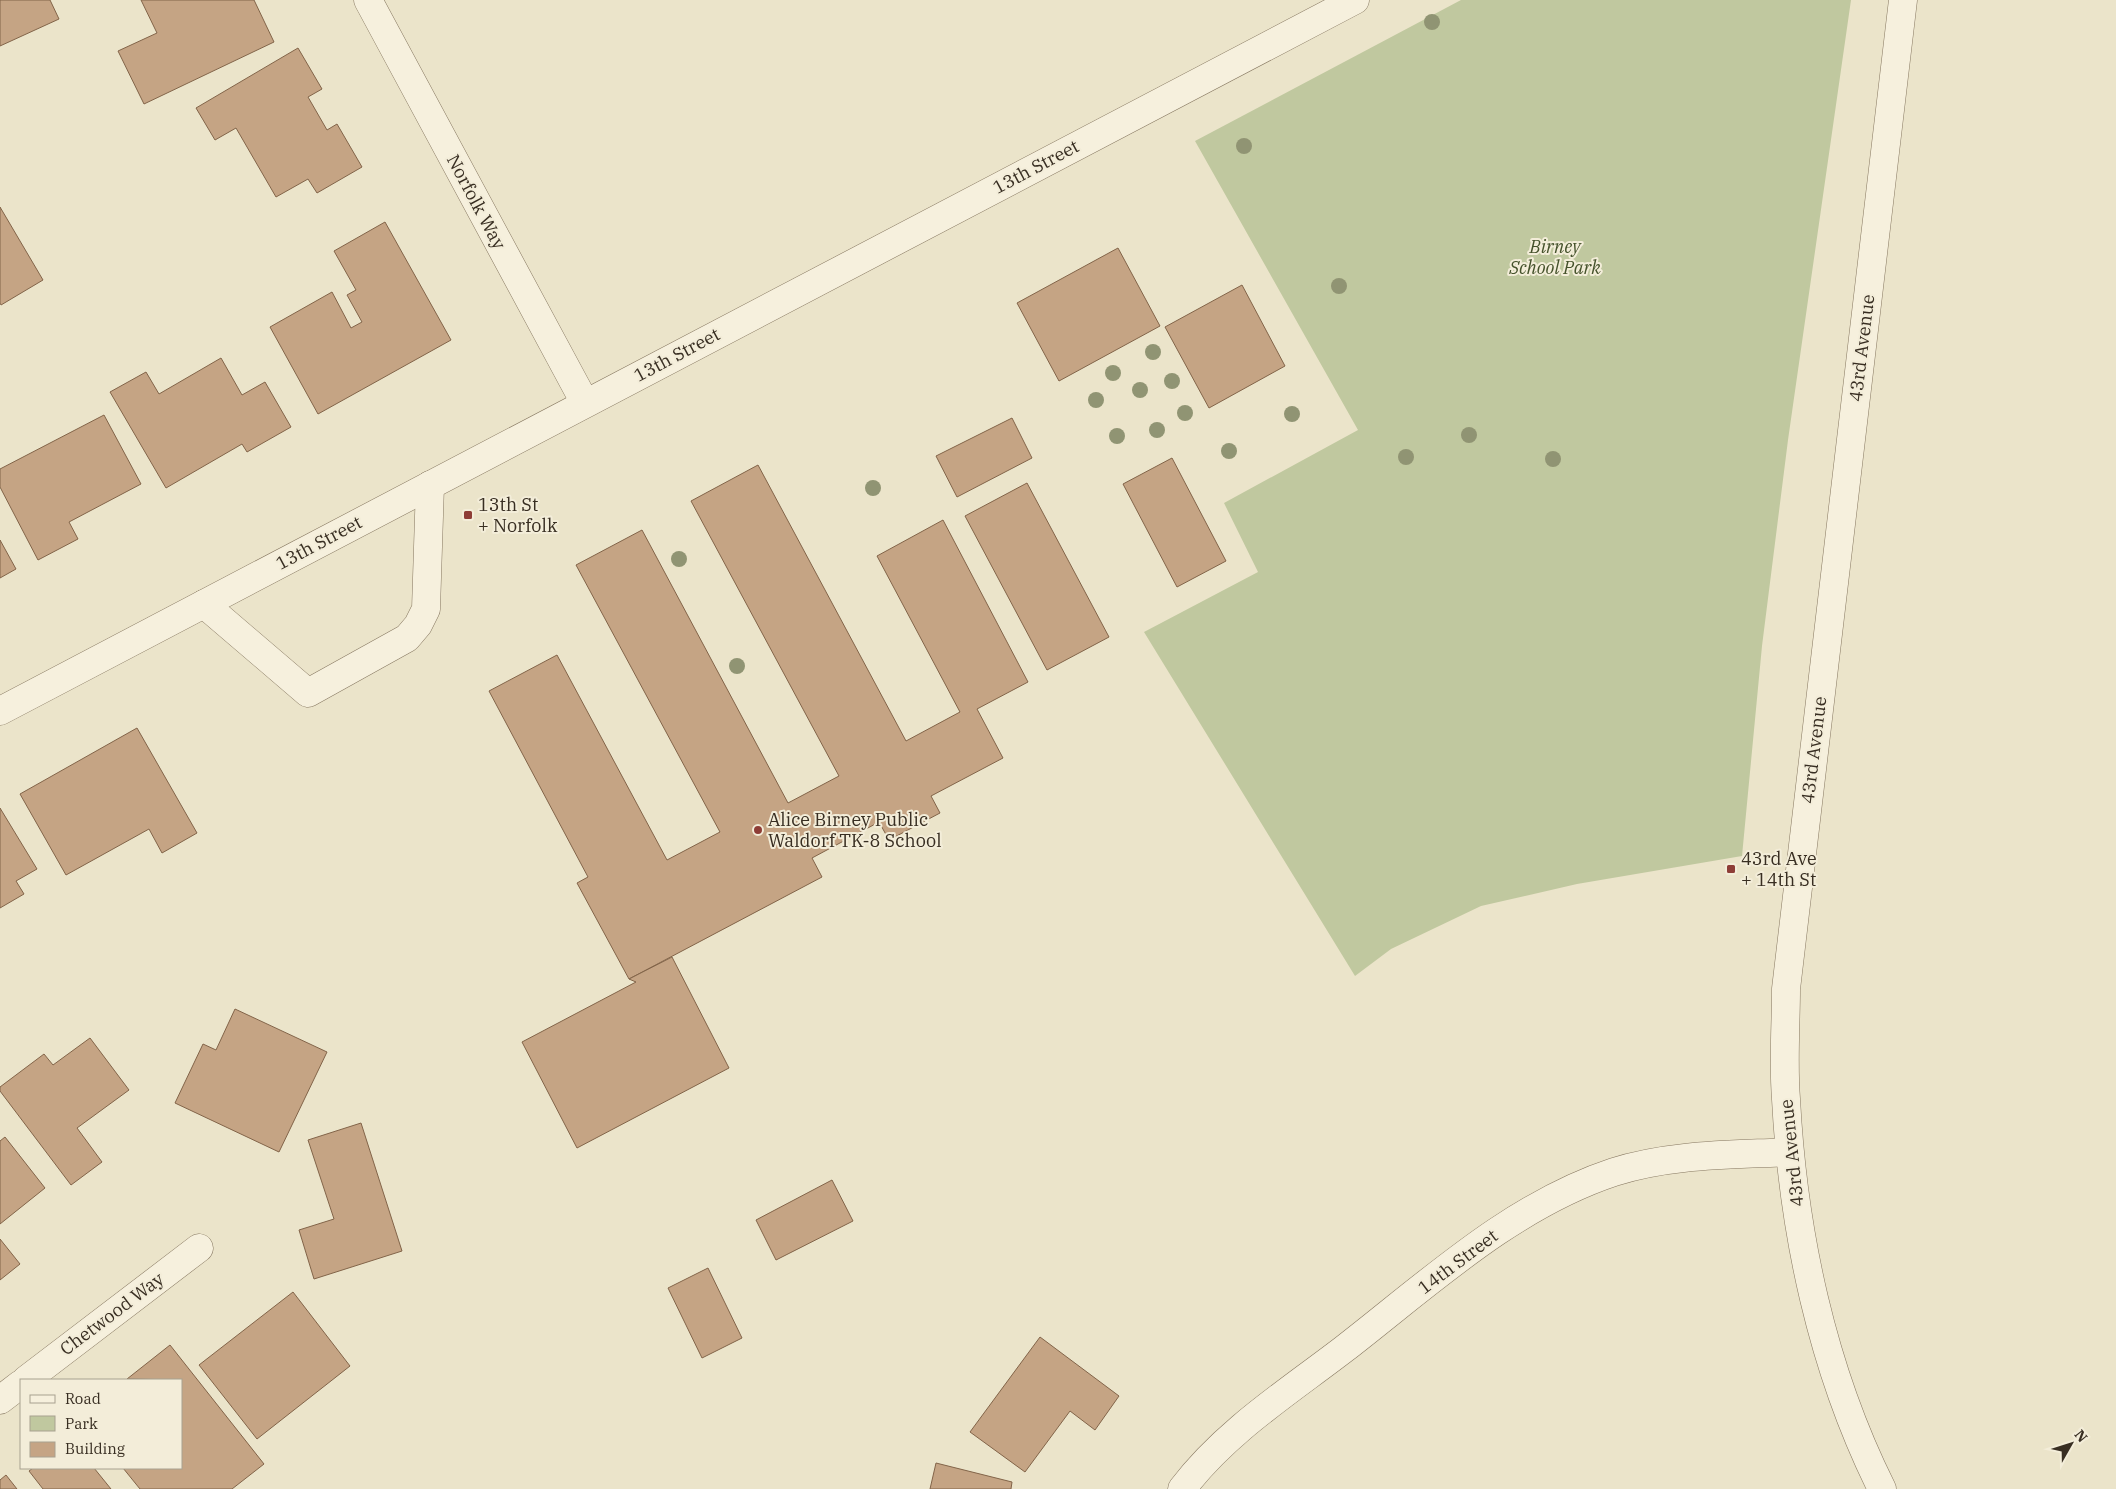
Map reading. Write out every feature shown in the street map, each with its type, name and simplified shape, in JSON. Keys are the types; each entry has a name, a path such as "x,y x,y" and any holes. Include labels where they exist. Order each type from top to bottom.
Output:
{"street":[{"name":"Norfolk Way","path":"368,0 585,403"},
{"name":"13th Street","path":"0,712 1355,0"},
{"name":"43rd Avenue","path":"1882,1489 1868,1460 1825,1342 1801,1238 1789,1152 1785,1096 1786,989 1903,0"},
{"path":"204,604 308,693 407,638 418,625 426,608 428,590 430,485"},
{"name":"14th Street","path":"1182,1489 1224,1442 1494,1233 1552,1197 1615,1172 1679,1158 1789,1152"},
{"name":"Chetwood Way","path":"27,1379 199,1248"},
{"path":"0,1400 20,1385"}],"green space":[{"name":"Birney School Park","path":"1461,0 1851,0 1788,440 1762,646 1742,856 1577,884 1481,906 1391,949 1355,976 1144,632 1258,572 1224,503 1358,430 1195,141"}],"building":[{"path":"0,0 50,0 59,19 0,46"},
{"path":"141,0 254,0 274,42 144,104 118,51 157,33"},
{"path":"298,48 322,89 308,97 327,130 337,124 362,167 317,193 308,179 276,197 236,128 215,140 196,108"},
{"path":"0,207 43,280 1,305 0,303"},
{"path":"385,222 451,340 318,414 270,327 332,292 351,328 362,322 347,295 356,290 334,251"},
{"path":"1118,248 1160,326 1059,381 1017,303"},
{"path":"1242,285 1285,366 1209,408 1165,327"},
{"path":"221,358 242,395 265,382 291,427 247,452 242,444 166,488 110,392 146,372 159,394"},
{"path":"104,415 141,484 69,522 78,539 38,560 0,487 0,469"},
{"path":"1012,418 1032,458 957,497 936,456"},
{"path":"1172,458 1226,561 1177,587 1123,484"},
{"path":"758,465 906,741 960,712 877,556 943,520 1028,682 977,709 1003,758 931,796 940,813 889,840 879,822 812,858 822,877 629,979 577,883 588,877 489,691 557,655 667,860 720,832 576,565 642,530 788,803 839,776 691,501"},
{"path":"1027,483 1109,637 1047,670 965,516"},
{"path":"0,540 16,569 0,578"},
{"path":"137,728 197,833 162,853 149,829 66,875 20,794"},
{"path":"0,808 37,869 16,881 24,894 0,908"},
{"path":"672,957 729,1068 577,1148 522,1042 636,982 629,979"},
{"path":"235,1009 327,1052 279,1152 175,1103 203,1044 216,1050"},
{"path":"90,1038 129,1090 77,1128 102,1162 71,1185 0,1091 0,1087 44,1054 53,1065"},
{"path":"361,1123 402,1251 314,1279 299,1230 334,1219 308,1140"},
{"path":"5,1137 45,1188 0,1224 0,1141"},
{"path":"832,1180 853,1221 776,1260 756,1220"},
{"path":"0,1239 20,1264 0,1280"},
{"path":"708,1268 742,1338 702,1358 668,1288"},
{"path":"293,1292 350,1366 257,1439 199,1365"},
{"path":"1040,1337 1119,1396 1095,1430 1070,1411 1025,1472 970,1432"},
{"path":"170,1345 264,1464 232,1489 140,1489 124,1469 182,1469 182,1379 127,1379"},
{"path":"936,1463 1012,1482 1011,1489 930,1489"},
{"path":"32,1469 95,1469 111,1489 43,1489 29,1471"},
{"path":"6,1475 17,1489 0,1489 0,1480"}],"place":[{"name":"13th St + Norfolk","path":"468,515"},
{"name":"Alice Birney Public Waldorf TK-8 School","path":"758,830"},
{"name":"43rd Ave + 14th St","path":"1731,869"}]}
